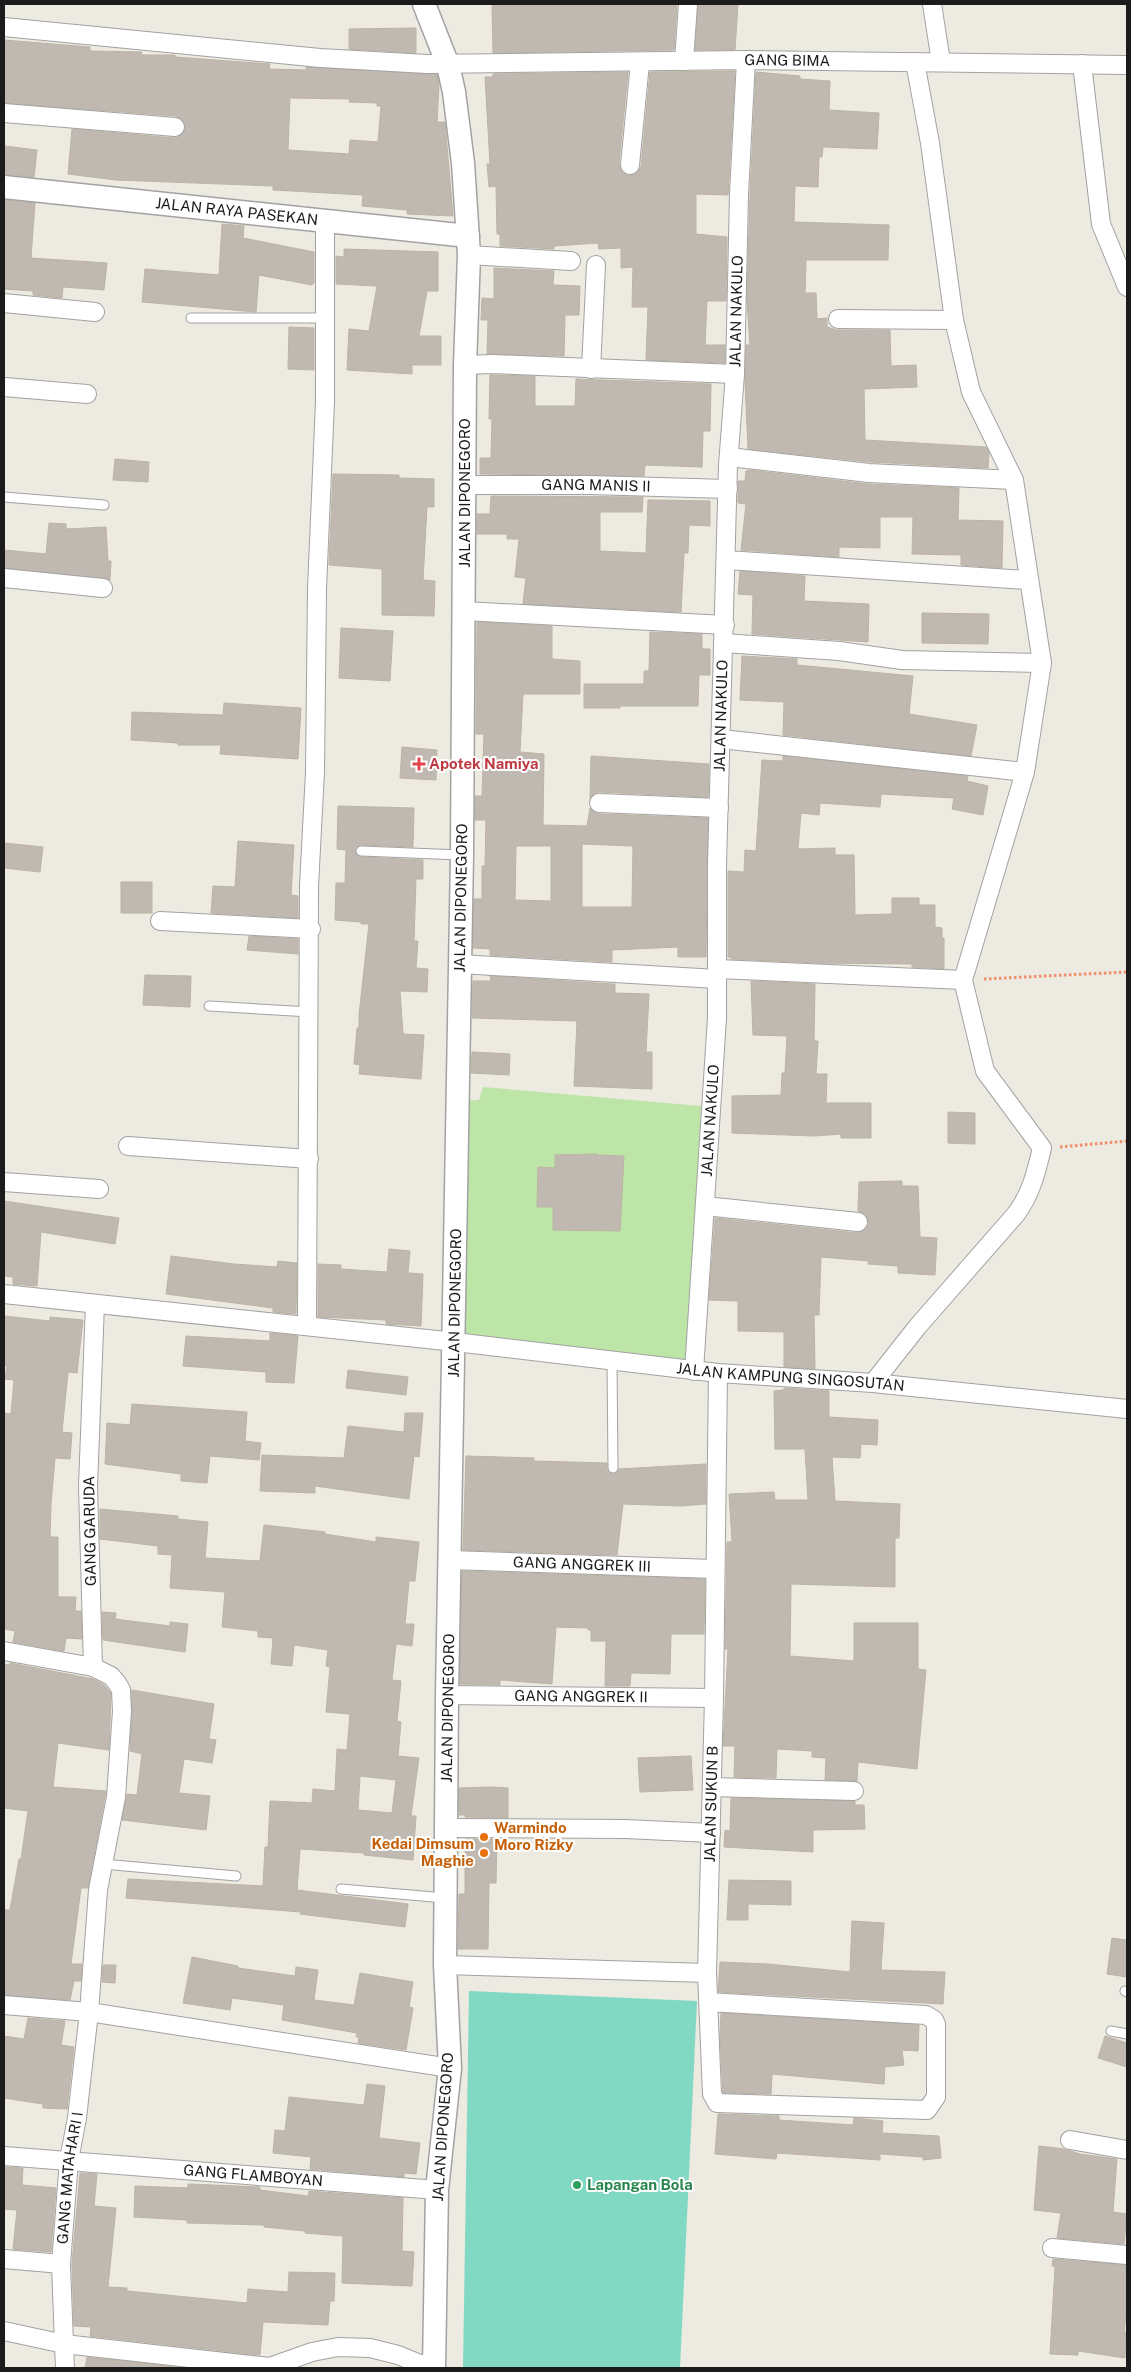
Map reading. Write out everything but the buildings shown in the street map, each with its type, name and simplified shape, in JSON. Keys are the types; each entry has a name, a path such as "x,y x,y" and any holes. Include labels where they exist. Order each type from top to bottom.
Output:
{"street":[{"name":"JALAN DIPONEGORO","path":"424,4 448,65 454,92 463,163 469,246 465,365 462,855 455,1342 447,1695 445,1965 450,2068 437,2190 434,2366"},
{"path":"684,62 688,4"},
{"path":"932,4 941,62"},
{"name":"GANG BIMA","path":"4,26 320,58 448,65 746,60 1127,65"},
{"name":"JALAN NAKULO","path":"694,1371 717,1018 719,808 728,489 735,374 739,194 746,60"},
{"path":"873,1383 918,1326 1016,1214 1026,1200 1034,1180 1042,1148 985,1071 963,980 1025,772 1042,663 1014,480 971,392 954,320 930,143 915,62"},
{"path":"630,165 640,63"},
{"path":"1082,64 1101,224 1121,258 1127,286"},
{"path":"4,113 176,126"},
{"name":"JALAN RAYA PASEKAN","path":"4,187 325,220 469,246"},
{"path":"307,1326 311,929 309,886 315,772 317,589 325,402 325,220"},
{"path":"469,246 572,261"},
{"path":"590,369 596,265"},
{"path":"4,303 95,312"},
{"path":"838,319 954,320"},
{"path":"465,365 493,364 735,374"},
{"path":"4,387 87,394"},
{"path":"729,457 869,473 1014,480"},
{"name":"GANG MANIS II","path":"465,485 590,485 728,489"},
{"path":"727,560 1028,580"},
{"path":"4,578 103,588"},
{"path":"464,611 725,624"},
{"path":"724,643 839,651 902,660 1042,663"},
{"path":"721,740 1025,772"},
{"path":"599,804 719,808"},
{"path":"160,921 311,929"},
{"path":"459,964 717,974 963,980"},
{"path":"128,1146 309,1159"},
{"path":"4,1182 99,1190"},
{"path":"705,1206 858,1222"},
{"name":"JALAN KAMPUNG SINGOSUTAN","path":"4,1294 455,1342 694,1371 873,1383 1127,1409"},
{"name":"GANG GARUDA","path":"93,1667 88,1486 95,1304"},
{"name":"JALAN SUKUN B","path":"708,2002 926,2014 936,2024 936,2098 927,2110 717,2103 712,2094 708,2002 707,1973 714,1698 714,1569 718,1373"},
{"name":"GANG ANGGREK III","path":"450,1560 714,1569"},
{"path":"4,1651 93,1667"},
{"name":"GANG MATAHARI I","path":"65,2368 61,2264 69,2160 77,2118 89,2012 98,1890 116,1796 122,1711 121,1690 117,1683 111,1676 93,1667"},
{"name":"GANG ANGGREK II","path":"447,1695 714,1698"},
{"path":"712,1787 854,1791"},
{"path":"446,1828 625,1829 711,1833"},
{"path":"445,1965 707,1973"},
{"path":"4,2005 89,2012 450,2068"},
{"path":"1070,2140 1127,2150"},
{"name":"GANG FLAMBOYAN","path":"4,2156 437,2190"},
{"path":"1052,2248 1127,2255"},
{"path":"4,2259 61,2264"},
{"path":"4,2330 64,2344 270,2367 312,2352 338,2347 370,2348 398,2355 420,2364 434,2366"}],"lane":[{"path":"191,318 325,318"},
{"path":"4,497 104,505"},
{"path":"361,851 462,855"},
{"path":"209,1006 310,1012"},
{"path":"612,1360 613,1468"},
{"path":"103,1864 236,1876"},
{"path":"341,1889 446,1898"},
{"path":"1111,2031 1127,2034"}],"path":[{"path":"963,980 1127,972"},
{"path":"1042,1148 1127,1140"}],"green space":[{"path":"483,1087 701,1106 687,1361 462,1336 465,1101 479,1100"},
{"name":"Lapangan Bola","path":"469,1991 697,2001 680,2368 463,2368"}],"place":[{"name":"Apotek Namiya","path":"419,764"},
{"name":"Warmindo Moro Rizky","path":"484,1837"},
{"name":"Kedai Dimsum Maghie","path":"484,1853"},
{"name":"Lapangan Bola","path":"577,2185"}]}
